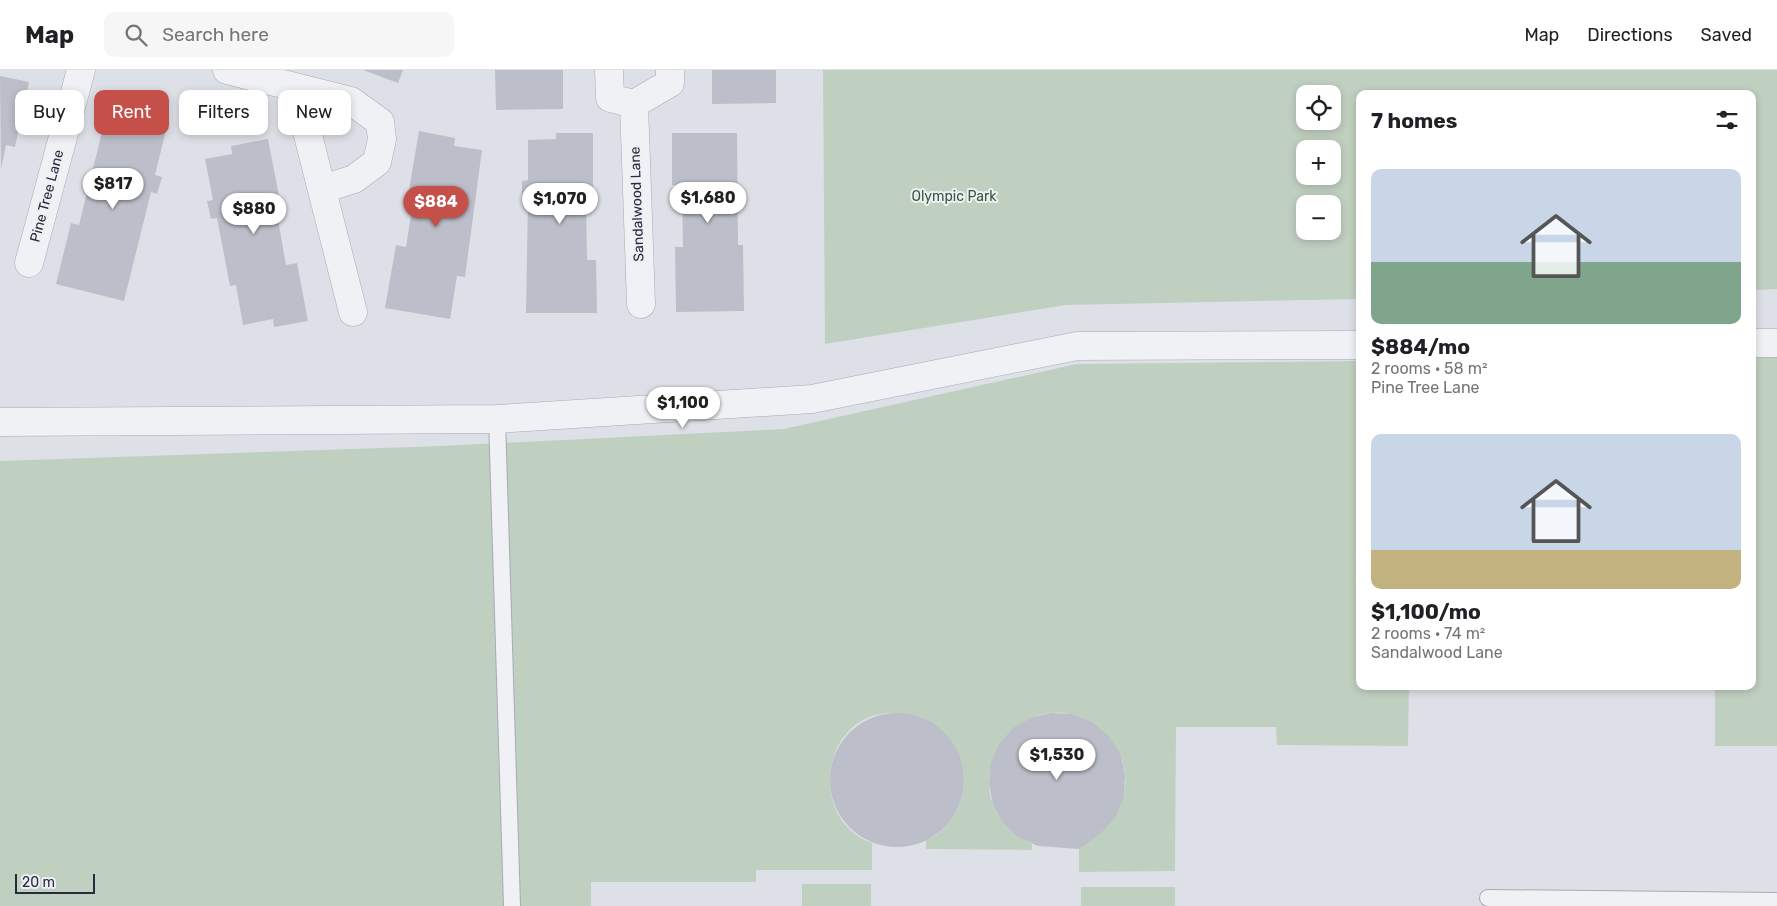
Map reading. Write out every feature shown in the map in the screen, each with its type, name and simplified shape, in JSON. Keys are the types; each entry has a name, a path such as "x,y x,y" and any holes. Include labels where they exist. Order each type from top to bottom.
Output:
{"street":[{"name":"Pine Tree Lane","path":"29,263 81,70"},
{"path":"226,70 351,101 380,122 382,138 377,162 354,179 323,189"},
{"path":"609,70 610,98 634,104 670,83 670,70"},
{"path":"296,88 353,312"},
{"name":"Sandalwood Lane","path":"634,104 640,304"},
{"path":"1756,343 1777,343"},
{"path":"0,422 498,420 812,399 1077,346 1356,345"}],"lane":[{"path":"498,420 512,906"},
{"path":"1488,898 1777,901"}],"green space":[{"name":"Olympic Park","path":"823,70 1777,70 1777,289 1756,290 1756,90 1356,90 1356,299 1066,305 825,344"},
{"path":"1756,357 1777,357 1777,746 1715,746 1715,690 1756,690"},
{"path":"1356,361 1356,690 1409,690 1408,746 1277,745 1276,727 1176,727 1175,871 1079,872 1079,849 1107,825 1120,806 1124,794 1124,769 1122,758 1118,752 1081,720 1071,714 1056,712 1041,715 1027,721 1015,730 1005,741 991,767 990,792 996,811 1015,833 1032,844 1032,850 926,849 926,840 935,836 950,821 956,812 963,794 964,775 960,758 952,743 940,730 925,720 907,714 888,713 865,719 848,732 836,750 831,771 831,793 838,814 852,831 872,843 872,870 756,870 756,882 591,882 591,906 0,906 0,461 441,446 784,429 1077,364"},
{"path":"802,884 871,884 871,906 802,906"},
{"path":"1081,887 1175,887 1175,906 1081,906"}],"building":[{"path":"363,70 403,70 398,83"},
{"path":"495,70 563,70 563,109 496,110"},
{"path":"712,70 776,70 776,103 712,104"},
{"path":"0,76 29,82 27,90 15,90 15,135 18,135 15,147 6,145 1,169"},
{"path":"419,131 455,138 454,146 482,150 465,277 457,276 450,319 385,308 396,245 406,247 414,196 408,196"},
{"path":"556,133 593,133 593,197 586,197 587,260 596,260 597,313 526,313 528,199 522,199 522,181 528,180 528,140 556,139"},
{"path":"672,133 737,133 738,245 743,245 744,311 676,312 675,247 683,247 682,185 672,185"},
{"path":"101,135 165,135 155,175 162,177 157,194 151,192 124,301 56,284 71,223 79,225"},
{"path":"268,139 280,201 275,202 286,265 297,263 308,321 274,327 273,319 243,325 236,285 230,286 217,218 211,219 207,201 213,200 205,159 232,154 231,146"},
{"path":"897,713 923,718 945,732 959,754 964,780 959,806 945,828 923,842 897,847 871,842 849,828 835,806 830,780 835,754 849,732 871,718"},
{"path":"1051,713 1072,714 1092,722 1109,736 1121,755 1125,776 1124,797 1115,818 1100,834 1079,849 1038,846 1018,837 1003,823 993,805 989,784 991,763 999,744 1013,728 1031,718"}]}
